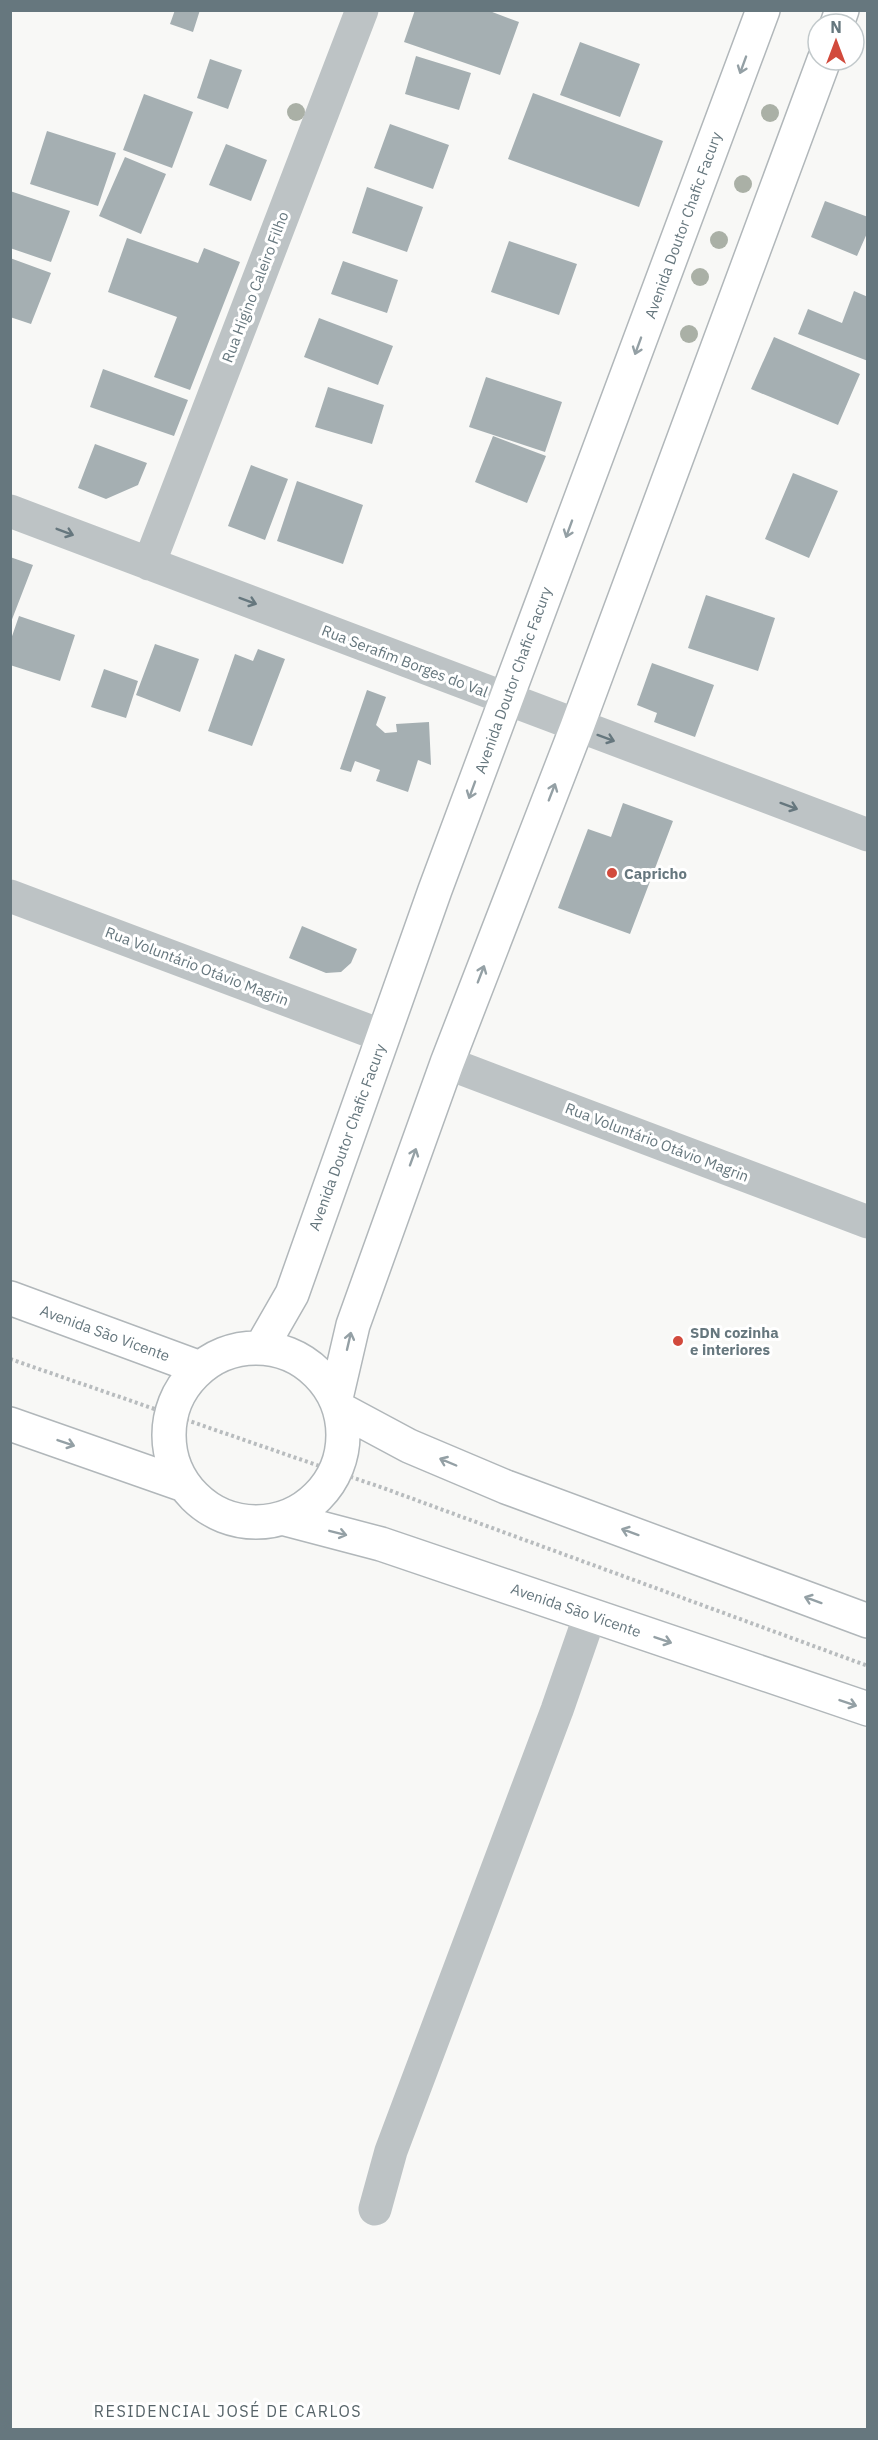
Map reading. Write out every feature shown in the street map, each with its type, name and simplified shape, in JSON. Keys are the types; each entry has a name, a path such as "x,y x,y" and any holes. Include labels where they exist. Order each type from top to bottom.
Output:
{"main road":[{"name":"Avenida Doutor Chafic Facury","path":"261,1348 292,1294 383,1036 506,700 763,10"},
{"path":"338,1403 353,1325 447,1063 577,727 820,72"},
{"name":"Avenida São Vicente","path":"10,1298 200,1368"},
{"path":"261,1348 284,1352 305,1363 323,1378 338,1403 344,1431 342,1452 336,1472 323,1492 304,1508 282,1518 255,1522 228,1517 204,1505 184,1485 173,1463 169,1439 171,1414 182,1389 200,1368 219,1356 240,1349 261,1348"},
{"path":"338,1403 409,1446 506,1487 867,1621"},
{"path":"10,1424 184,1485"},
{"name":"Avenida São Vicente","path":"282,1518 381,1544 867,1709"}],"street":[{"name":"Rua Higino Caleiro Filho","path":"149,564 362,10"},
{"name":"Rua Serafim Borges do Val","path":"10,511 867,835"},
{"name":"Rua Voluntário Otávio Magrin","path":"10,896 383,1036"},
{"name":"Rua Voluntário Otávio Magrin","path":"447,1063 867,1222"},
{"path":"375,2209 391,2151 557,1710 590,1616"}],"path":[{"path":"10,1359 336,1472 867,1666"}],"building":[{"path":"175,10 200,10 193,32 170,24"},
{"path":"415,10 487,10 519,22 500,75 404,42"},
{"path":"580,42 640,64 620,117 560,95"},
{"path":"416,56 471,73 459,110 405,94"},
{"path":"210,59 242,70 228,109 197,98"},
{"path":"533,93 663,141 639,207 508,159"},
{"path":"144,94 193,112 172,168 123,150"},
{"path":"390,124 449,145 433,189 374,168"},
{"path":"47,131 116,153 98,206 30,184"},
{"path":"226,144 267,160 251,201 209,185"},
{"path":"125,157 166,174 141,234 99,216"},
{"path":"367,187 423,207 407,252 352,233"},
{"path":"10,191 70,211 51,262 10,248"},
{"path":"825,201 868,217 868,231 857,256 811,237"},
{"path":"127,238 198,263 204,248 240,262 190,390 154,377 177,317 108,292"},
{"path":"509,241 577,264 559,315 491,292"},
{"path":"10,258 51,273 31,324 10,317"},
{"path":"343,261 398,280 387,313 331,294"},
{"path":"854,291 868,297 868,361 798,334 808,309 842,323"},
{"path":"319,318 393,346 378,385 304,357"},
{"path":"774,337 860,374 838,425 751,389"},
{"path":"103,369 188,400 174,436 90,407"},
{"path":"486,377 562,402 545,452 469,427"},
{"path":"328,387 384,405 372,444 315,427"},
{"path":"493,436 546,456 527,503 475,482"},
{"path":"95,444 147,463 138,485 106,499 78,488"},
{"path":"251,465 288,479 265,540 228,526"},
{"path":"793,473 838,491 809,558 765,539"},
{"path":"297,481 363,505 343,564 277,541"},
{"path":"10,557 33,565 11,622 10,622"},
{"path":"706,595 775,618 758,671 688,648"},
{"path":"19,616 75,635 60,681 10,665 10,642"},
{"path":"155,644 199,659 180,712 136,695"},
{"path":"258,649 285,659 252,746 208,731 235,654 253,661"},
{"path":"652,663 714,685 695,737 654,722 657,713 637,705"},
{"path":"104,669 138,681 126,718 91,707"},
{"path":"367,690 386,697 376,725 385,733 397,732 396,724 429,722 431,765 418,760 408,792 376,781 380,770 355,761 351,772 340,769"},
{"name":"Capricho","path":"623,803 673,821 630,934 558,908 588,829 611,837"},
{"path":"302,926 357,949 351,963 341,972 326,973 289,958"}],"place":[{"name":"Capricho","path":"612,873"},
{"name":"SDN cozinha e interiores","path":"678,1341"}],"district":[{"name":"RESIDENCIAL JOSÉ DE CARLOS","path":"228,2411"}]}
